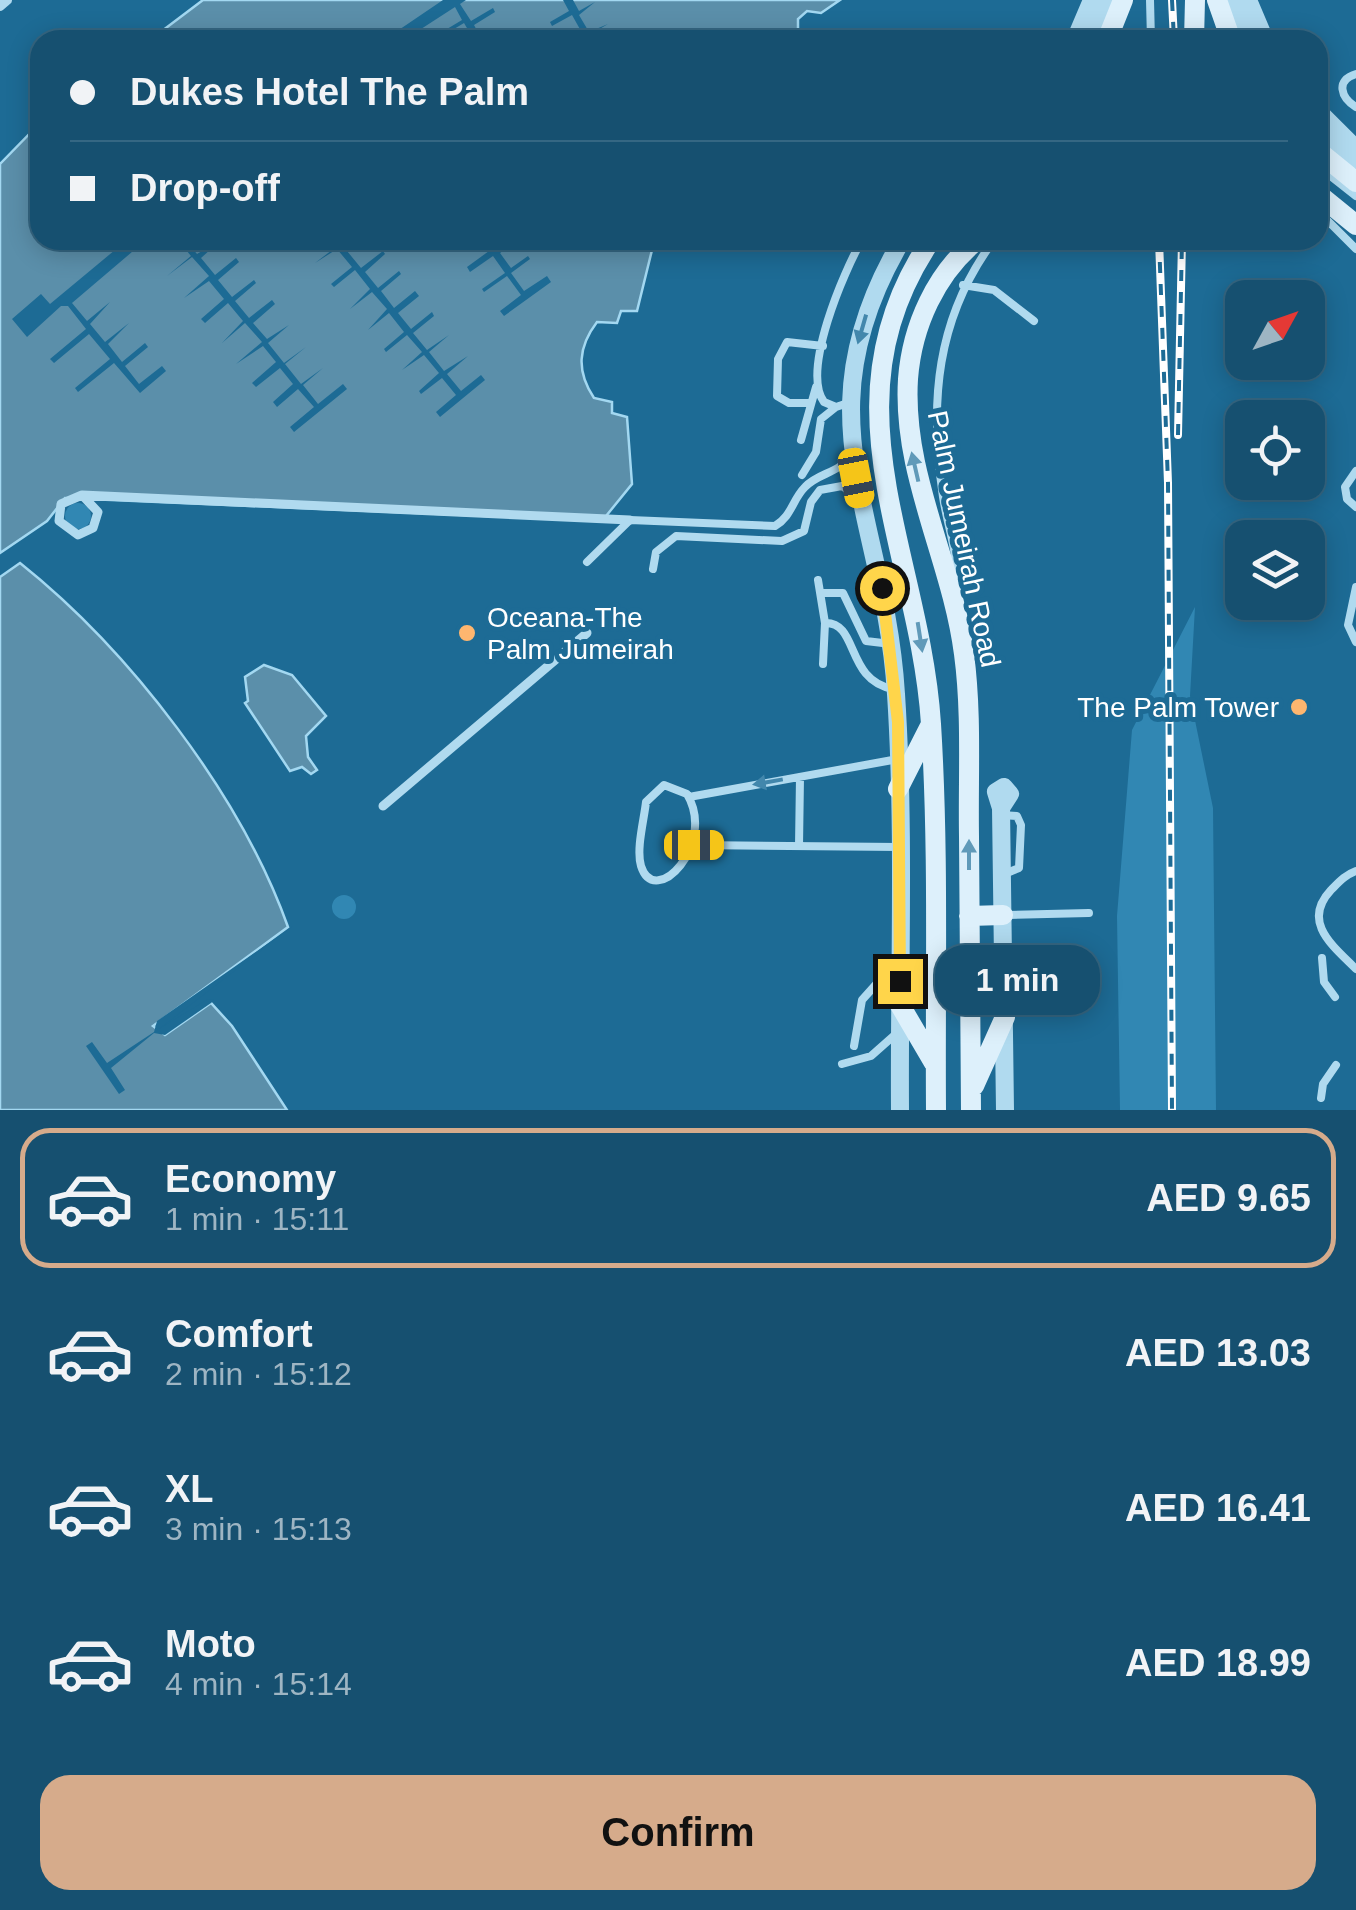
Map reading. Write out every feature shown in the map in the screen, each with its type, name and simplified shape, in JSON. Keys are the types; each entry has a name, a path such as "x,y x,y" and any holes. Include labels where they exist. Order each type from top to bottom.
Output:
{"main road":[{"path":"1194,30 1195,0"},
{"path":"1217,0 1228,30"},
{"path":"1109,30 1115,5"},
{"path":"1328,159 1356,182"},
{"path":"1328,202 1356,225"},
{"path":"925,250 888,331 876,421 881,466 917,621 931,724 936,1110"},
{"name":"Palm Jumeirah Road","path":"967,250 920,322 907,398 916,473 954,603 968,706 971,1101"},
{"path":"898,789 931,724"},
{"path":"969,916 1003,917"},
{"path":"900,1004 936,1066"},
{"path":"971,1101 1005,1017"}],"street":[{"path":"0,6 8,0"},
{"path":"1078,30 1092,0"},
{"path":"1232,0 1244,30"},
{"path":"1248,0 1261,30"},
{"path":"1096,30 1115,5"},
{"path":"1328,120 1356,149"},
{"path":"1328,139 1356,160"},
{"path":"897,250 865,318 842,405 891,644 896,690 900,1110"},
{"path":"82,495 96,504 98,521 78,535 64,528 58,512 66,498 82,495 630,520"},
{"path":"383,806 587,633"},
{"path":"1001,812 1005,1110"}],"lane":[{"path":"1150,0 1151,30"},
{"path":"1356,74 1346,79 1342,88 1344,97 1356,107"},
{"path":"1328,174 1356,196"},
{"path":"1328,221 1356,248"},
{"path":"801,440 817,385 822,346 855,250"},
{"path":"954,603 957,567 943,497 939,399 945,331 963,285 987,250"},
{"path":"963,285 994,290 1034,321"},
{"path":"810,403 788,403 777,396 780,353 787,342 822,346"},
{"path":"817,385 820,398 842,405"},
{"path":"802,475 816,452 821,419 842,405"},
{"path":"587,562 630,520 766,528 789,515 804,488 836,471 852,455"},
{"path":"1356,472 1345,487 1356,506"},
{"path":"653,569 661,545 676,536 796,538 804,531 812,502 820,490 842,486 860,500"},
{"path":"789,515 796,538"},
{"path":"818,580 825,623 824,664"},
{"path":"1356,587 1348,624 1356,642"},
{"path":"821,594 843,594 866,641 891,644"},
{"path":"825,623 835,622 846,630 852,656 866,676 896,690"},
{"path":"689,797 898,758"},
{"path":"798,846 800,776"},
{"path":"673,785 689,797 697,818 694,845 669,878 650,877 641,867 650,794 673,785"},
{"path":"694,845 899,847"},
{"path":"1356,871 1327,894 1318,916 1325,939 1356,969"},
{"path":"1003,917 1088,915"},
{"path":"854,1046 862,1000 900,958"},
{"path":"1322,958 1324,982 1336,997"},
{"path":"842,1064 871,1056 900,1030"},
{"path":"1321,1098 1323,1084 1336,1065"}],"shaded area":[{"path":"203,0 840,0 821,13 807,11 798,19 798,30 163,30"},
{"path":"30,133 30,250 652,250 637,311 621,311 617,323 597,322 586,341 582,359 584,378 594,398 612,402 612,413 627,417 632,484 602,521 65,498 47,521 0,553 0,164"},
{"path":"78,503 87,507 91,516 87,525 78,529 69,525 65,516 69,507"},
{"path":"20,563 101,638 177,728 242,827 267,877 288,927 153,1026 165,1035 211,1003 232,1026 287,1110 0,1110 0,577"},
{"path":"1195,607 1190,696 1213,808 1216,1110 1120,1110 1117,916 1132,730"},
{"path":"264,665 292,675 326,716 306,736 308,757 317,770 311,774 302,767 290,771 245,703 245,677"},
{"path":"344,895 353,898 353,916 344,919 335,916 332,907 335,898"}],"pier":[{"path":"443,0 466,0 460,4 471,21 493,8 495,12 474,25 477,30 468,30 464,23 445,30 462,20 455,7 419,30 399,30"},
{"path":"563,0 573,0 579,11 595,2 579,15 588,30 580,30 572,15 552,26 550,22 569,11"},
{"path":"115,250 134,250 72,303 87,321 110,302 90,324 105,342 129,323 108,344 122,362 145,343 148,347 125,366 139,384 162,366 166,371 140,393 114,363 78,392 75,388 110,359 89,334 54,363 50,359 86,329 68,306 61,306 27,337 12,319 41,294 50,304"},
{"path":"186,250 197,254 210,250 201,258 215,275 236,258 239,262 218,280 232,297 254,280 256,283 235,301 249,318 272,300 275,304 253,323 267,339 289,325 268,343 284,363 306,347 285,364 301,384 323,368 303,385 318,404 343,384 347,389 294,432 290,427 314,407 298,389 277,407 273,402 293,384 280,368 256,387 252,383 276,362 263,346 236,364 262,342 245,323 222,343 243,321 228,303 205,323 201,319 224,299 209,281 184,298 209,276 192,257 167,276 191,256"},
{"path":"338,250 348,250 361,268 383,251 385,254 365,272 378,288 399,271 401,274 381,291 394,308 415,291 419,296 398,313 411,329 432,312 434,316 413,333 427,350 449,335 429,352 444,371 468,356 447,374 461,391 481,375 485,380 440,417 436,412 456,395 442,378 421,394 419,391 439,373 424,355 402,370 422,352 407,335 386,352 384,349 404,332 389,313 368,330 387,309 372,292 350,309 370,289 355,270 334,287 331,284 352,267"},
{"path":"504,250 500,253 511,268 528,256 530,259 511,273 524,291 547,276 551,282 504,316 500,311 521,295 507,276 484,292 482,289 505,273 493,256 470,272 467,267 489,251"},
{"path":"293,926 159,1029 208,999 214,1000 211,1003 165,1035 154,1033 111,1068 125,1090 119,1094 86,1046 92,1042 107,1063 154,1032 157,1021"}],"railway":[{"path":"1172,0 1174,30"},
{"path":"1159,250 1168,483 1172,1110"},
{"path":"1178,435 1182,250"}],"place":[{"name":"Oceana-The Palm Jumeirah","path":"467,633"},
{"name":"The Palm Tower","path":"1299,707"}],"route":[{"path":"882,588 898,722 900,981"}]}
